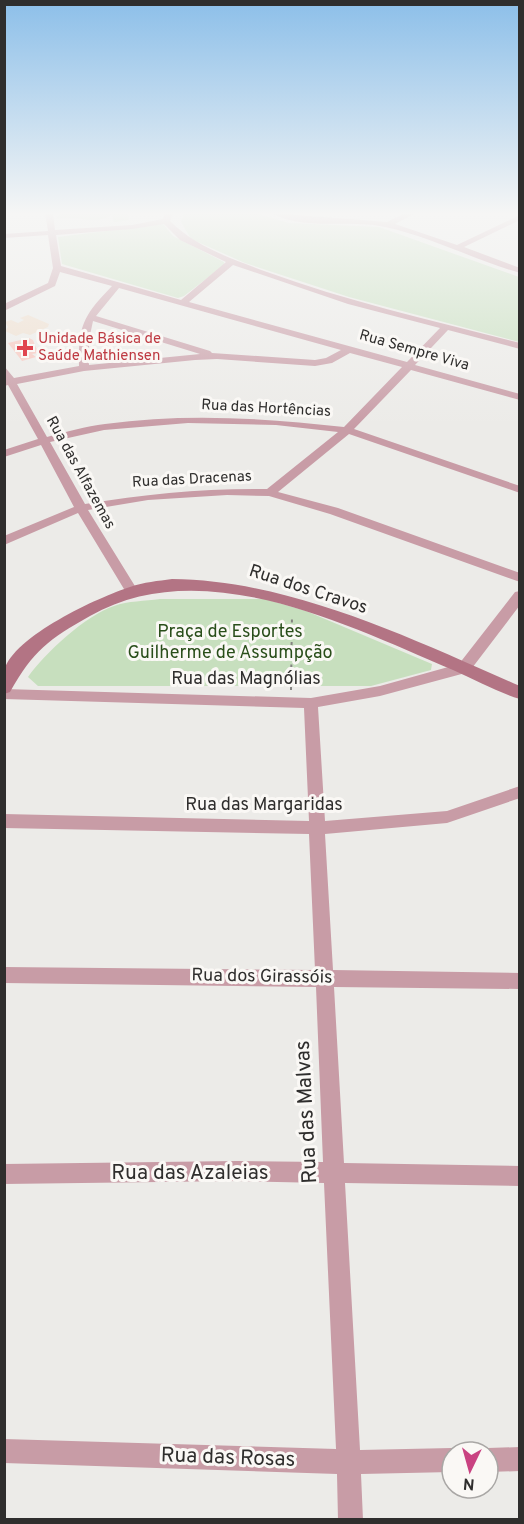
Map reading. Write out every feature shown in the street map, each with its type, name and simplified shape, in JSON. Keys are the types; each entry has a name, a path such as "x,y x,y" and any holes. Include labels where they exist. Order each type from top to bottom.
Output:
{"street":[{"path":"4,308 52,284"},
{"path":"84,368 82,336 89,317 118,284"},
{"name":"Rua Sempre Viva","path":"118,284 519,397"},
{"path":"184,302 205,284"},
{"path":"297,284 340,299 519,346"},
{"path":"89,317 217,356"},
{"path":"270,494 347,430 446,327"},
{"path":"7,382 84,368 217,356 315,363 329,361 349,348"},
{"name":"Rua das Alfazemas","path":"4,369 7,382 45,440 81,508 132,591"},
{"name":"Rua das Hortências","path":"4,454 45,440 104,427 188,420 276,422 347,430 519,490"},
{"name":"Rua das Dracenas","path":"4,541 81,508 148,497 227,492 270,494 334,511 519,578"},
{"name":"Rua dos Cravos","path":"4,688 12,668 34,643 93,604 132,591 162,585 220,584 292,602 464,668 519,693"},
{"path":"464,668 519,595"},
{"name":"Rua das Magnólias","path":"4,694 311,703 380,691 464,668"},
{"name":"Rua das Malvas","path":"311,703 351,1520"},
{"name":"Rua das Margaridas","path":"4,821 318,828 447,817 519,792"},
{"name":"Rua dos Girassóis","path":"4,975 519,981"},
{"name":"Rua das Azaleias","path":"4,1174 237,1171 519,1176"},
{"name":"Rua das Rosas","path":"4,1451 348,1462 440,1460"},
{"path":"500,1460 519,1459"}],"path":[{"path":"291,702 292,602"}],"shaded area":[{"path":"28,315 49,324 48,327 30,335 23,333 16,336 5,331 8,327 5,322 11,320 18,323 24,320 20,318"}],"green space":[{"path":"131,284 199,284 178,298"},
{"path":"310,284 519,284 519,342 349,297"},
{"name":"Praça de Esportes Guilherme de Assumpção","path":"160,599 265,599 306,611 432,664 431,670 371,686 38,686 28,677 44,657 91,618 119,604"}],"building":[{"name":"Unidade Básica de Saúde Mathiensen","path":"29,338 33,340 38,353 32,354 36,357 22,361 8,343"}],"place":[{"name":"Unidade Básica de Saúde Mathiensen","path":"25,348"}]}
